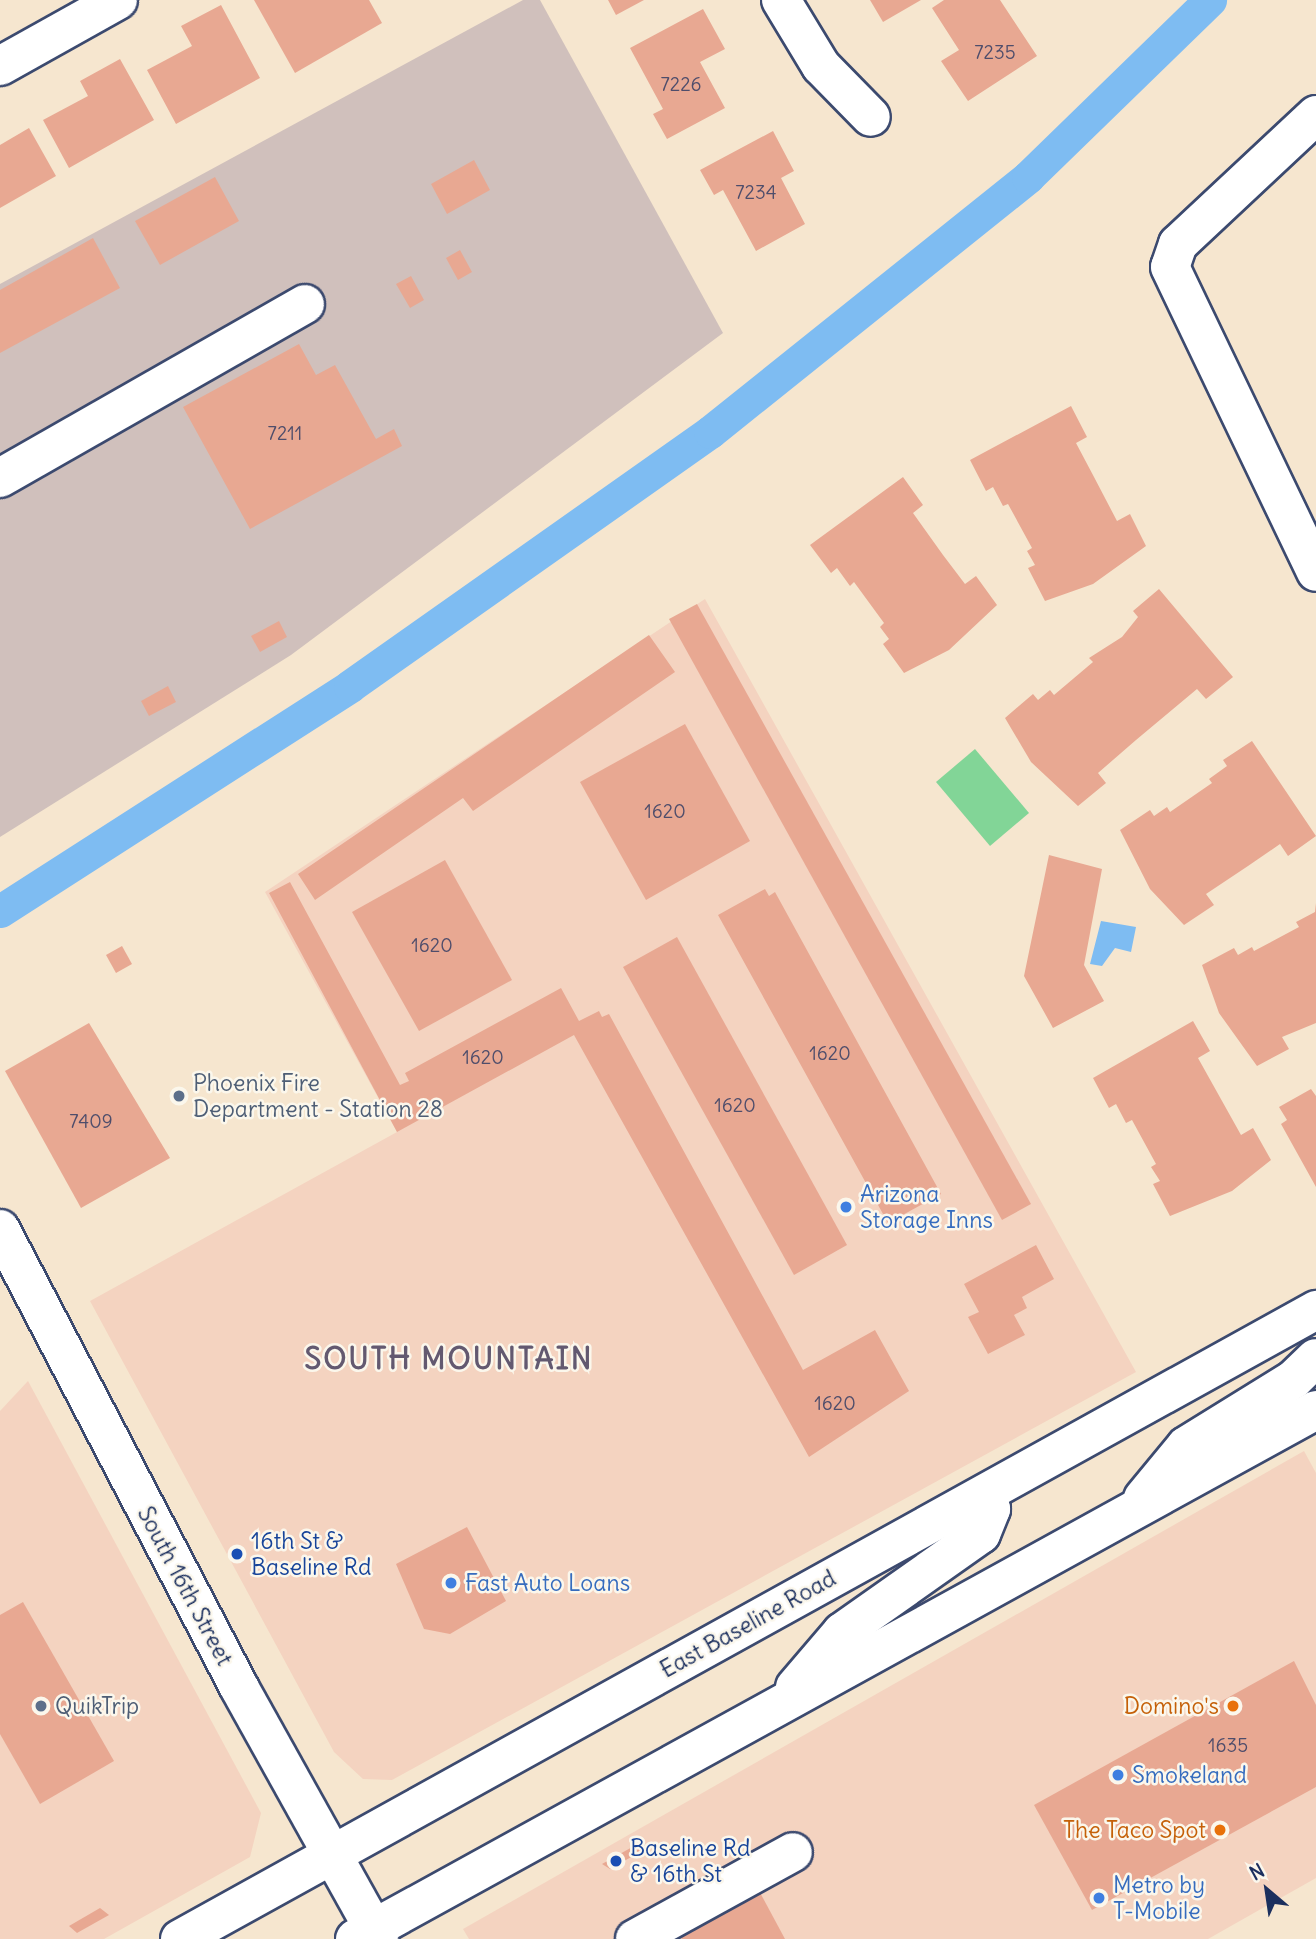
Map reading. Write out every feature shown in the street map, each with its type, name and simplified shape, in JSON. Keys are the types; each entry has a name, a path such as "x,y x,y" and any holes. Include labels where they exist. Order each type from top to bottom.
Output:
{"main road":[{"path":"0,66 118,0"},
{"path":"781,0 821,66 871,117"},
{"path":"1316,115 1178,244 1170,267 1316,572"},
{"path":"0,478 305,304"},
{"name":"South 16th Street","path":"0,1229 331,1853 369,1936"},
{"name":"East Baseline Road","path":"180,1939 1316,1310"},
{"path":"1130,1513 1186,1446 1316,1358"},
{"path":"369,1936 780,1705 1316,1410"},
{"path":"780,1705 842,1632 981,1534 991,1509 986,1494"},
{"path":"635,1939 793,1852"}],"shaded area":[{"path":"523,0 540,0 723,333 291,655 0,837 0,284"},
{"path":"705,599 1136,1372 392,1780 363,1779 334,1752 90,1301 397,1132 265,892"},
{"path":"28,1381 261,1813 250,1857 104,1939 0,1939 0,1411"},
{"path":"1304,1451 1316,1473 1316,1878 1208,1939 469,1939 463,1929"}],"green space":[{"path":"975,749 1029,813 990,846 936,782"}],"water":[{"path":"1101,921 1136,927 1131,952 1115,948 1102,966 1090,964"}],"building":[{"path":"254,0 369,0 382,23 295,73"},
{"path":"608,0 644,0 616,15"},
{"path":"870,0 921,0 883,22"},
{"path":"944,0 1000,0 1037,56 968,101 941,61 959,50 932,8"},
{"path":"221,5 260,78 176,124 147,70 192,46 181,26"},
{"path":"703,9 725,49 700,62 725,108 667,139 653,114 663,109 630,48"},
{"path":"120,59 154,120 69,168 43,120 88,96 80,81"},
{"path":"29,128 56,176 0,208 0,145"},
{"path":"773,131 794,171 781,178 805,224 756,251 723,190 714,195 700,170"},
{"path":"474,160 490,190 447,214 431,184"},
{"path":"215,177 239,221 160,265 135,221"},
{"path":"93,238 120,288 0,353 0,290"},
{"path":"460,250 472,272 458,280 446,258"},
{"path":"411,276 424,300 410,308 396,284"},
{"path":"299,344 316,375 335,365 376,439 394,429 402,446 250,529 183,407"},
{"path":"1071,406 1087,437 1076,443 1117,521 1130,514 1146,546 1093,584 1045,601 1028,568 1035,565 1027,551 1032,548 1008,504 1003,506 993,487 986,491 970,460"},
{"path":"903,477 923,505 913,513 943,555 965,584 976,576 997,605 949,650 904,673 883,644 889,639 880,627 884,623 854,582 850,586 837,568 831,573 810,545"},
{"path":"1159,589 1233,677 1206,699 1197,689 1098,773 1106,783 1078,806 1031,762 1005,718 1033,694 1038,700 1050,690 1054,695 1093,662 1089,658 1122,637 1138,617 1133,611"},
{"path":"697,604 1031,1204 1002,1220 669,619"},
{"path":"279,621 287,637 260,652 251,636"},
{"path":"649,635 675,672 473,811 463,798 315,900 298,874"},
{"path":"168,686 176,702 149,716 141,701"},
{"path":"685,724 750,841 646,900 580,782"},
{"path":"1252,741 1316,836 1288,856 1280,844 1206,894 1214,905 1184,925 1150,889 1120,830 1150,810 1154,816 1167,807 1170,812 1212,783 1209,779 1227,766 1223,760"},
{"path":"1049,855 1102,869 1084,965 1104,1001 1053,1028 1024,976"},
{"path":"445,860 512,980 419,1031 352,912"},
{"path":"290,882 400,1085 409,1081 405,1073 561,988 579,1021 599,1011 602,1017 609,1014 803,1370 875,1330 909,1391 809,1457 574,1035 397,1132 269,893"},
{"path":"765,889 769,896 775,892 941,1194 888,1223 718,915"},
{"path":"1316,903 1316,1023 1282,1037 1289,1049 1257,1066 1219,1013 1202,965 1234,948 1238,955 1252,947 1254,951 1299,927 1296,922 1315,912"},
{"path":"677,937 847,1245 794,1275 623,967"},
{"path":"122,946 132,964 116,973 106,955"},
{"path":"1193,1021 1210,1051 1198,1058 1241,1135 1253,1128 1271,1160 1232,1191 1170,1216 1153,1184 1160,1181 1151,1167 1156,1164 1132,1120 1126,1123 1116,1104 1109,1108 1093,1078"},
{"path":"89,1023 170,1158 81,1208 5,1071"},
{"path":"1311,1089 1316,1096 1316,1187 1281,1124 1287,1120 1279,1107"},
{"path":"1036,1245 1054,1279 1022,1297 1027,1308 1014,1315 1025,1335 988,1354 968,1317 979,1312 964,1284"},
{"name":"Fast Auto Loans","path":"467,1527 506,1601 450,1634 424,1629 396,1564"},
{"name":"QuikTrip","path":"23,1602 114,1761 40,1804 0,1734 0,1615"},
{"path":"1294,1661 1316,1705 1316,1787 1092,1910 1034,1805"},
{"path":"634,1846 642,1851 610,1869 602,1864"},
{"path":"757,1887 785,1939 682,1939 677,1930"},
{"path":"100,1908 109,1915 77,1933 69,1926"}],"waterway":[{"path":"0,911 350,686 710,432 1028,177 1210,0"}],"place":[{"name":"Phoenix Fire Department - Station 28","path":"179,1096"},
{"name":"Arizona Storage Inns","path":"846,1207"},
{"name":"16th St & Baseline Rd","path":"237,1554"},
{"name":"Fast Auto Loans","path":"451,1583"},
{"name":"QuikTrip","path":"41,1706"},
{"name":"Domino's","path":"1233,1706"},
{"name":"Smokeland","path":"1118,1775"},
{"name":"The Taco Spot","path":"1220,1830"},
{"name":"Baseline Rd & 16th St","path":"616,1861"},
{"name":"Metro by T-Mobile","path":"1099,1898"}],"district":[{"name":"SOUTH MOUNTAIN","path":"449,1358"}]}
